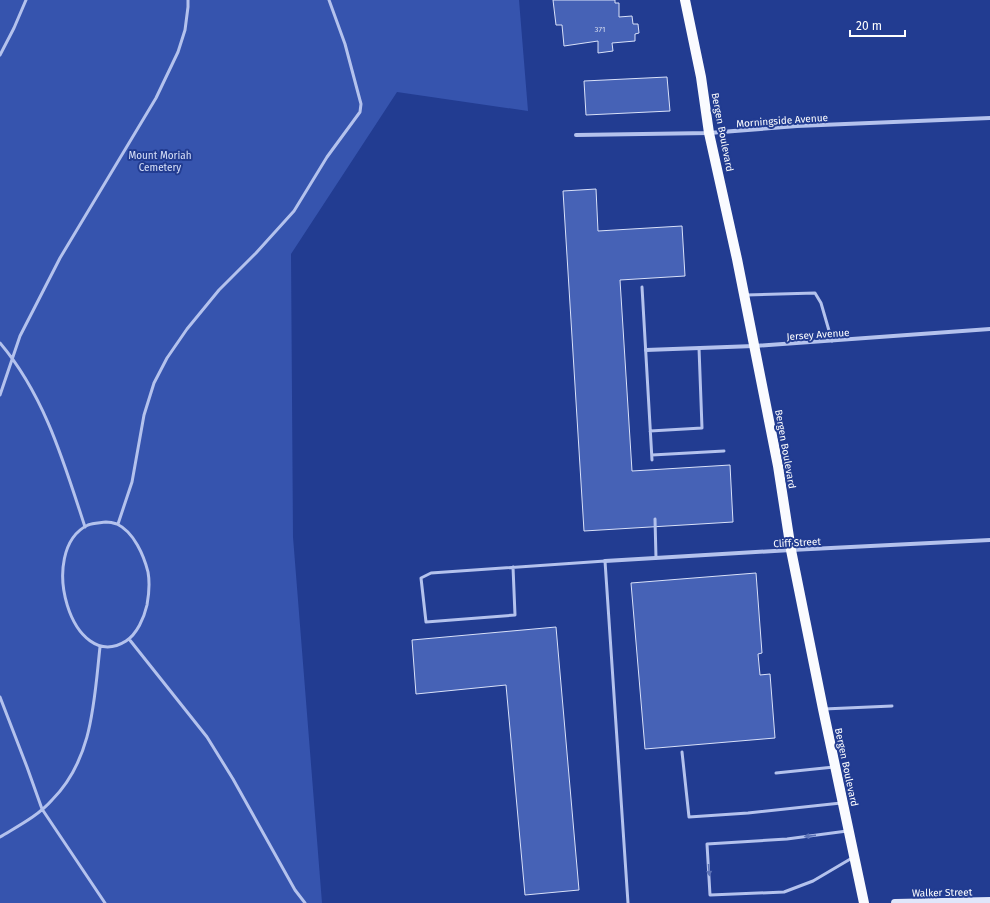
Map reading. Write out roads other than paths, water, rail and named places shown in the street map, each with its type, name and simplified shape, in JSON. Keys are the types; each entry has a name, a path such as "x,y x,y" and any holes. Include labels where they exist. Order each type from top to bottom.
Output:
{"main road":[{"name":"Bergen Boulevard","path":"685,0 701,77 709,133 778,466 791,550 864,903"}],"street":[{"name":"Morningside Avenue","path":"576,135 709,133 797,126 990,118"},
{"name":"Jersey Avenue","path":"646,350 754,346 990,329"},
{"name":"Cliff Street","path":"606,561 990,540"},
{"name":"Walker Street","path":"895,903 990,901"}],"lane":[{"path":"0,56 26,0"},
{"path":"0,395 20,336 60,258 156,98 178,52 185,30 188,0"},
{"path":"118,524 132,482 144,415 154,383 167,358 187,329 219,290 256,253 294,210 328,157 360,112 361,104 345,44 329,0"},
{"path":"642,287 652,460"},
{"path":"744,296 815,293 821,303 832,341"},
{"path":"0,344 12,359 33,393 51,428 63,459 85,527"},
{"path":"650,431 702,428 699,348"},
{"path":"652,455 724,451"},
{"path":"655,519 656,558"},
{"path":"106,522 118,524 128,532 134,540 141,552 148,572 149,593 146,612 139,626 129,639 120,645 100,647 84,636 69,610 64,595 62,571 65,555 72,541 85,527 89,524 106,522"},
{"path":"513,567 515,615 426,622 421,578 431,573 513,567 606,561 628,903"},
{"path":"129,639 207,737 233,779 295,890 305,903"},
{"path":"0,837 29,819 51,802 68,783 82,755 93,712 100,647"},
{"path":"0,697 42,809 105,903"},
{"path":"823,709 892,706"},
{"path":"682,752 689,817 748,813 843,803"},
{"path":"776,773 835,766"},
{"path":"849,831 787,839 707,844 710,895 784,892 814,881 855,857"}],"park label":[{"name":"Mount Moriah Cemetery","path":"160,160"}]}
